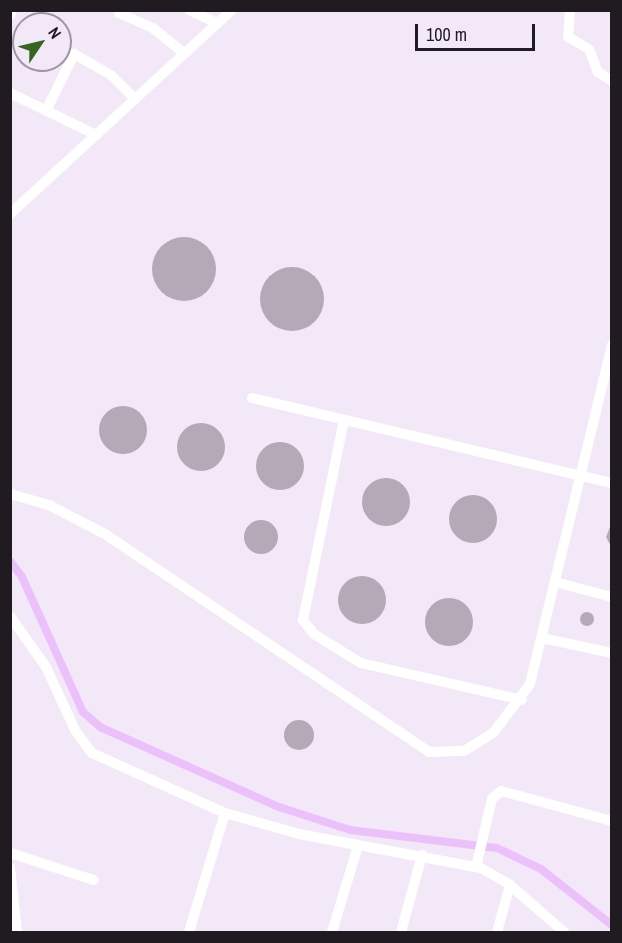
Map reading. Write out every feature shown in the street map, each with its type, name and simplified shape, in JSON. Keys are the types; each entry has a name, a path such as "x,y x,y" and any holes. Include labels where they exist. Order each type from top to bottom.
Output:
{"street":[{"path":"10,15 12,10"},
{"path":"189,10 217,23"},
{"path":"10,214 232,10"},
{"path":"570,10 568,37 589,49 598,72 612,81"},
{"path":"119,13 153,28 184,53"},
{"path":"46,111 74,54 111,75 134,98"},
{"path":"10,93 96,135"},
{"path":"10,494 49,505 105,534 429,752 449,754 483,742 522,700 542,638 612,345"},
{"path":"252,398 612,483"},
{"path":"344,420 303,620 314,634 361,663 522,700"},
{"path":"555,582 612,597"},
{"path":"10,616 46,667 75,730 92,753 225,813 358,846 476,865 510,885 553,929 564,933"},
{"path":"542,638 612,653"},
{"path":"476,865 485,838 492,799 501,791 612,821"},
{"path":"189,933 225,813"},
{"path":"332,933 358,846"},
{"path":"10,853 94,880"},
{"path":"401,933 422,855"},
{"path":"10,868 17,933"},
{"path":"497,933 510,885"}],"building":[{"path":"184,237 207,246 216,269 207,292 184,301 161,292 152,269 161,246"},
{"path":"286,267 298,267 315,276 322,287 324,299 322,311 315,322 298,331 286,331 274,326 265,317 260,305 260,293 265,281 274,272"},
{"path":"118,406 128,406 140,413 147,425 147,435 140,447 128,454 118,454 103,443 99,435 99,425 110,410"},
{"path":"196,423 206,423 218,430 225,442 225,452 218,464 206,471 196,471 181,460 177,452 177,442 188,427"},
{"path":"275,442 285,442 297,449 304,461 304,471 297,483 285,490 275,490 260,479 256,471 256,461 267,446"},
{"path":"381,478 391,478 403,485 410,497 410,507 403,519 391,526 381,526 366,515 362,507 362,497 373,482"},
{"path":"468,495 478,495 490,502 497,514 497,524 490,536 478,543 468,543 453,532 449,524 449,514 460,499"},
{"path":"261,520 273,525 278,537 273,549 261,554 249,549 244,537 249,525"},
{"path":"612,522 612,548 606,537"},
{"path":"357,576 367,576 379,583 386,595 386,605 379,617 367,624 357,624 342,613 338,605 338,595 349,580"},
{"path":"444,598 454,598 466,605 473,617 473,627 466,639 454,646 444,646 429,635 425,627 425,617 436,602"},
{"path":"584,612 590,612 594,619 590,626 584,626 580,622 580,616"},
{"path":"299,720 310,724 314,735 310,746 299,750 288,746 284,735 288,724"}],"waterway":[{"path":"10,561 22,577 83,712 100,727 279,807 350,830 497,848 541,869 612,925"}]}
